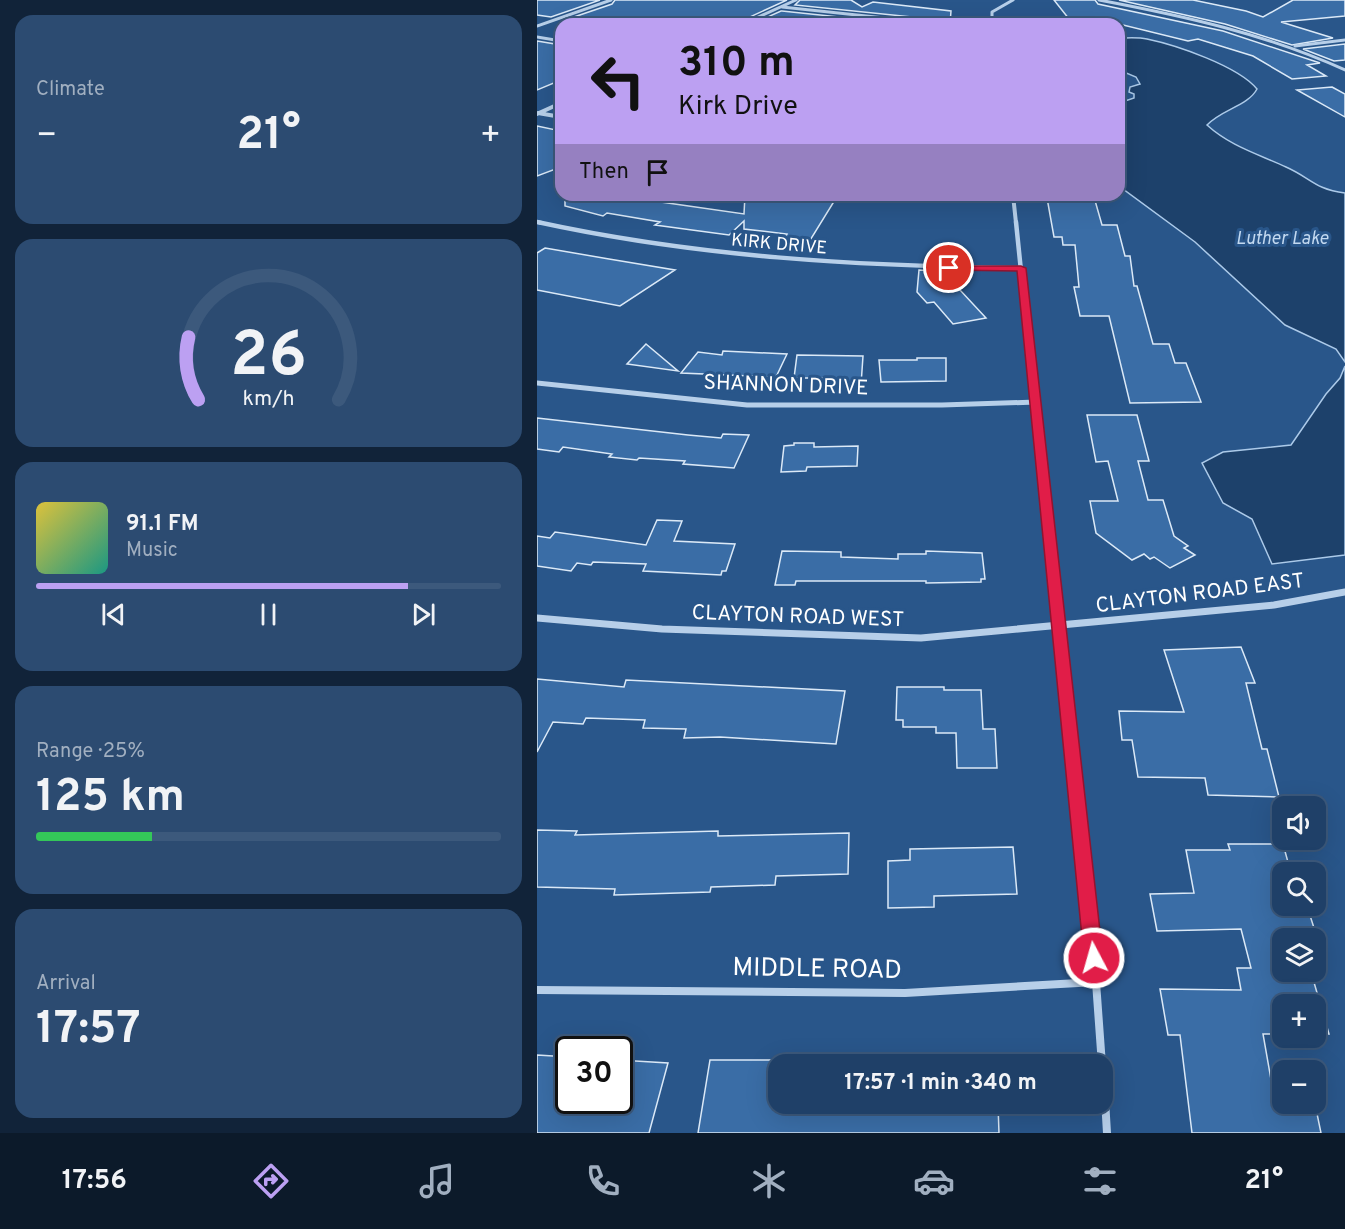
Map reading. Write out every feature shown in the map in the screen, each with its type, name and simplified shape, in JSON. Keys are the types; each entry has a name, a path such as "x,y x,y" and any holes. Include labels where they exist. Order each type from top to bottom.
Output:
{"street":[{"path":"560,18 611,0"},
{"path":"757,18 796,0"},
{"path":"992,18 992,12 1013,0"},
{"path":"1099,0 1220,24 1294,46 1345,70"},
{"path":"782,7 885,18"},
{"path":"537,26 555,20"},
{"path":"537,37 555,40"},
{"path":"1294,46 1345,40"},
{"path":"538,113 555,106"},
{"path":"538,113 555,116"},
{"path":"1014,201 1096,982 1101,1054"},
{"name":"KIRK DRIVE","path":"537,222 618,238 756,258 877,267 1021,268"},
{"name":"SHANNON DRIVE","path":"537,383 747,405 1036,402"},
{"name":"CLAYTON ROAD EAST","path":"1058,627 1274,605 1345,592"},
{"name":"CLAYTON ROAD WEST","path":"537,618 662,629 921,638 1058,627"},
{"name":"MIDDLE ROAD","path":"537,990 905,993 1096,982"},
{"path":"1106,1114 1107,1133"}],"water":[{"name":"Luther Lake","path":"1125,38 1144,38 1174,46 1236,72 1257,89 1247,100 1207,125 1235,144 1294,171 1319,186 1345,193 1345,362 1336,349 1285,325 1195,242 1125,190 1125,101 1134,98 1134,94 1129,92 1130,87 1140,84 1136,77 1125,72"},
{"path":"1345,366 1345,555 1272,564 1252,519 1223,503 1202,463 1223,452 1291,445 1326,394 1340,378"}],"building":[{"path":"537,0 600,0 551,17 537,15"},
{"path":"615,0 787,0 748,18 571,18 612,4"},
{"path":"800,0 851,0 862,7 873,2 951,11 950,18 922,18 795,5"},
{"path":"1054,0 1095,0 1098,4 1223,31 1320,63 1307,65 1326,76 1292,79 1253,56 1198,39 1188,41 1125,25 1125,18 1068,18"},
{"path":"1119,0 1193,0 1246,11 1263,17 1293,0 1345,0 1345,16 1281,22 1333,38 1292,45 1225,24"},
{"path":"782,11 849,18 766,18"},
{"path":"537,41 555,44 555,82 537,90"},
{"path":"1345,44 1345,60 1334,61 1303,49"},
{"path":"1332,87 1345,94 1345,117 1297,90"},
{"path":"537,126 555,130 555,169 537,176"},
{"path":"565,201 654,201 744,214 745,201 834,201 809,242 783,240 787,234 744,229 744,221 729,235 655,225 660,222 607,213 603,216 565,206"},
{"path":"1048,201 1095,201 1102,225 1117,225 1125,256 1130,256 1134,286 1137,286 1153,344 1169,344 1175,363 1186,363 1201,402 1130,403 1109,316 1080,316 1074,287 1079,287 1075,245 1063,245 1062,237 1054,237"},
{"path":"545,248 675,270 620,306 537,290 537,253"},
{"path":"919,270 932,271 952,292 960,290 986,318 953,324 934,302 927,303 917,292"},
{"path":"646,344 678,371 627,364"},
{"path":"723,351 787,354 776,377 681,373 698,352 722,355"},
{"path":"797,355 863,356 861,385 824,385 825,378 794,378"},
{"path":"917,358 946,358 946,381 881,382 879,360 917,360"},
{"path":"1087,415 1137,415 1149,461 1138,461 1148,500 1163,500 1174,536 1188,546 1184,548 1195,555 1170,568 1154,557 1150,559 1144,554 1132,560 1096,533 1090,501 1118,501 1108,461 1096,462"},
{"path":"537,418 721,438 723,434 749,435 734,468 683,464 685,461 609,457 612,454 563,447 559,452 537,449"},
{"path":"794,443 814,443 814,447 858,446 857,466 807,467 806,471 781,472 784,446 794,445"},
{"path":"657,520 682,521 674,541 735,544 726,571 722,571 721,575 643,571 646,564 593,562 591,565 577,563 571,571 537,566 537,536 550,538 555,532 646,545"},
{"path":"782,551 841,552 841,557 898,559 898,554 926,554 926,551 982,553 985,579 981,579 981,582 926,583 926,581 796,581 795,585 775,585"},
{"path":"1241,647 1255,683 1246,683 1262,749 1267,749 1279,796 1208,795 1205,778 1138,777 1132,740 1122,740 1119,711 1184,712 1164,650"},
{"path":"537,679 624,687 626,680 845,691 836,744 720,737 684,738 686,729 643,728 645,720 586,718 583,724 553,722 537,752"},
{"path":"897,687 981,690 983,729 995,729 997,768 957,768 956,733 936,733 936,727 903,727 903,720 896,720"},
{"path":"537,830 577,831 575,835 718,831 718,836 849,833 848,874 776,876 775,885 711,887 710,892 614,895 615,889 537,887"},
{"path":"1228,844 1272,844 1272,850 1285,850 1288,862 1272,862 1272,916 1310,916 1314,928 1272,928 1272,982 1314,982 1317,994 1272,994 1272,1034 1263,1034 1272,1085 1272,1114 1317,1114 1321,1133 1192,1133 1180,1035 1168,1035 1160,989 1241,990 1237,968 1251,968 1241,929 1157,931 1150,894 1194,893 1186,850 1230,850"},
{"path":"1013,847 1017,894 934,896 934,907 888,908 888,861 910,860 910,849"},
{"path":"537,1055 555,1056 555,1114 633,1114 633,1061 668,1063 649,1133 537,1133"},
{"path":"710,1060 768,1060 768,1114 998,1114 999,1133 698,1133"}],"route":[{"path":"949,268 1021,268 1094,958"}]}
